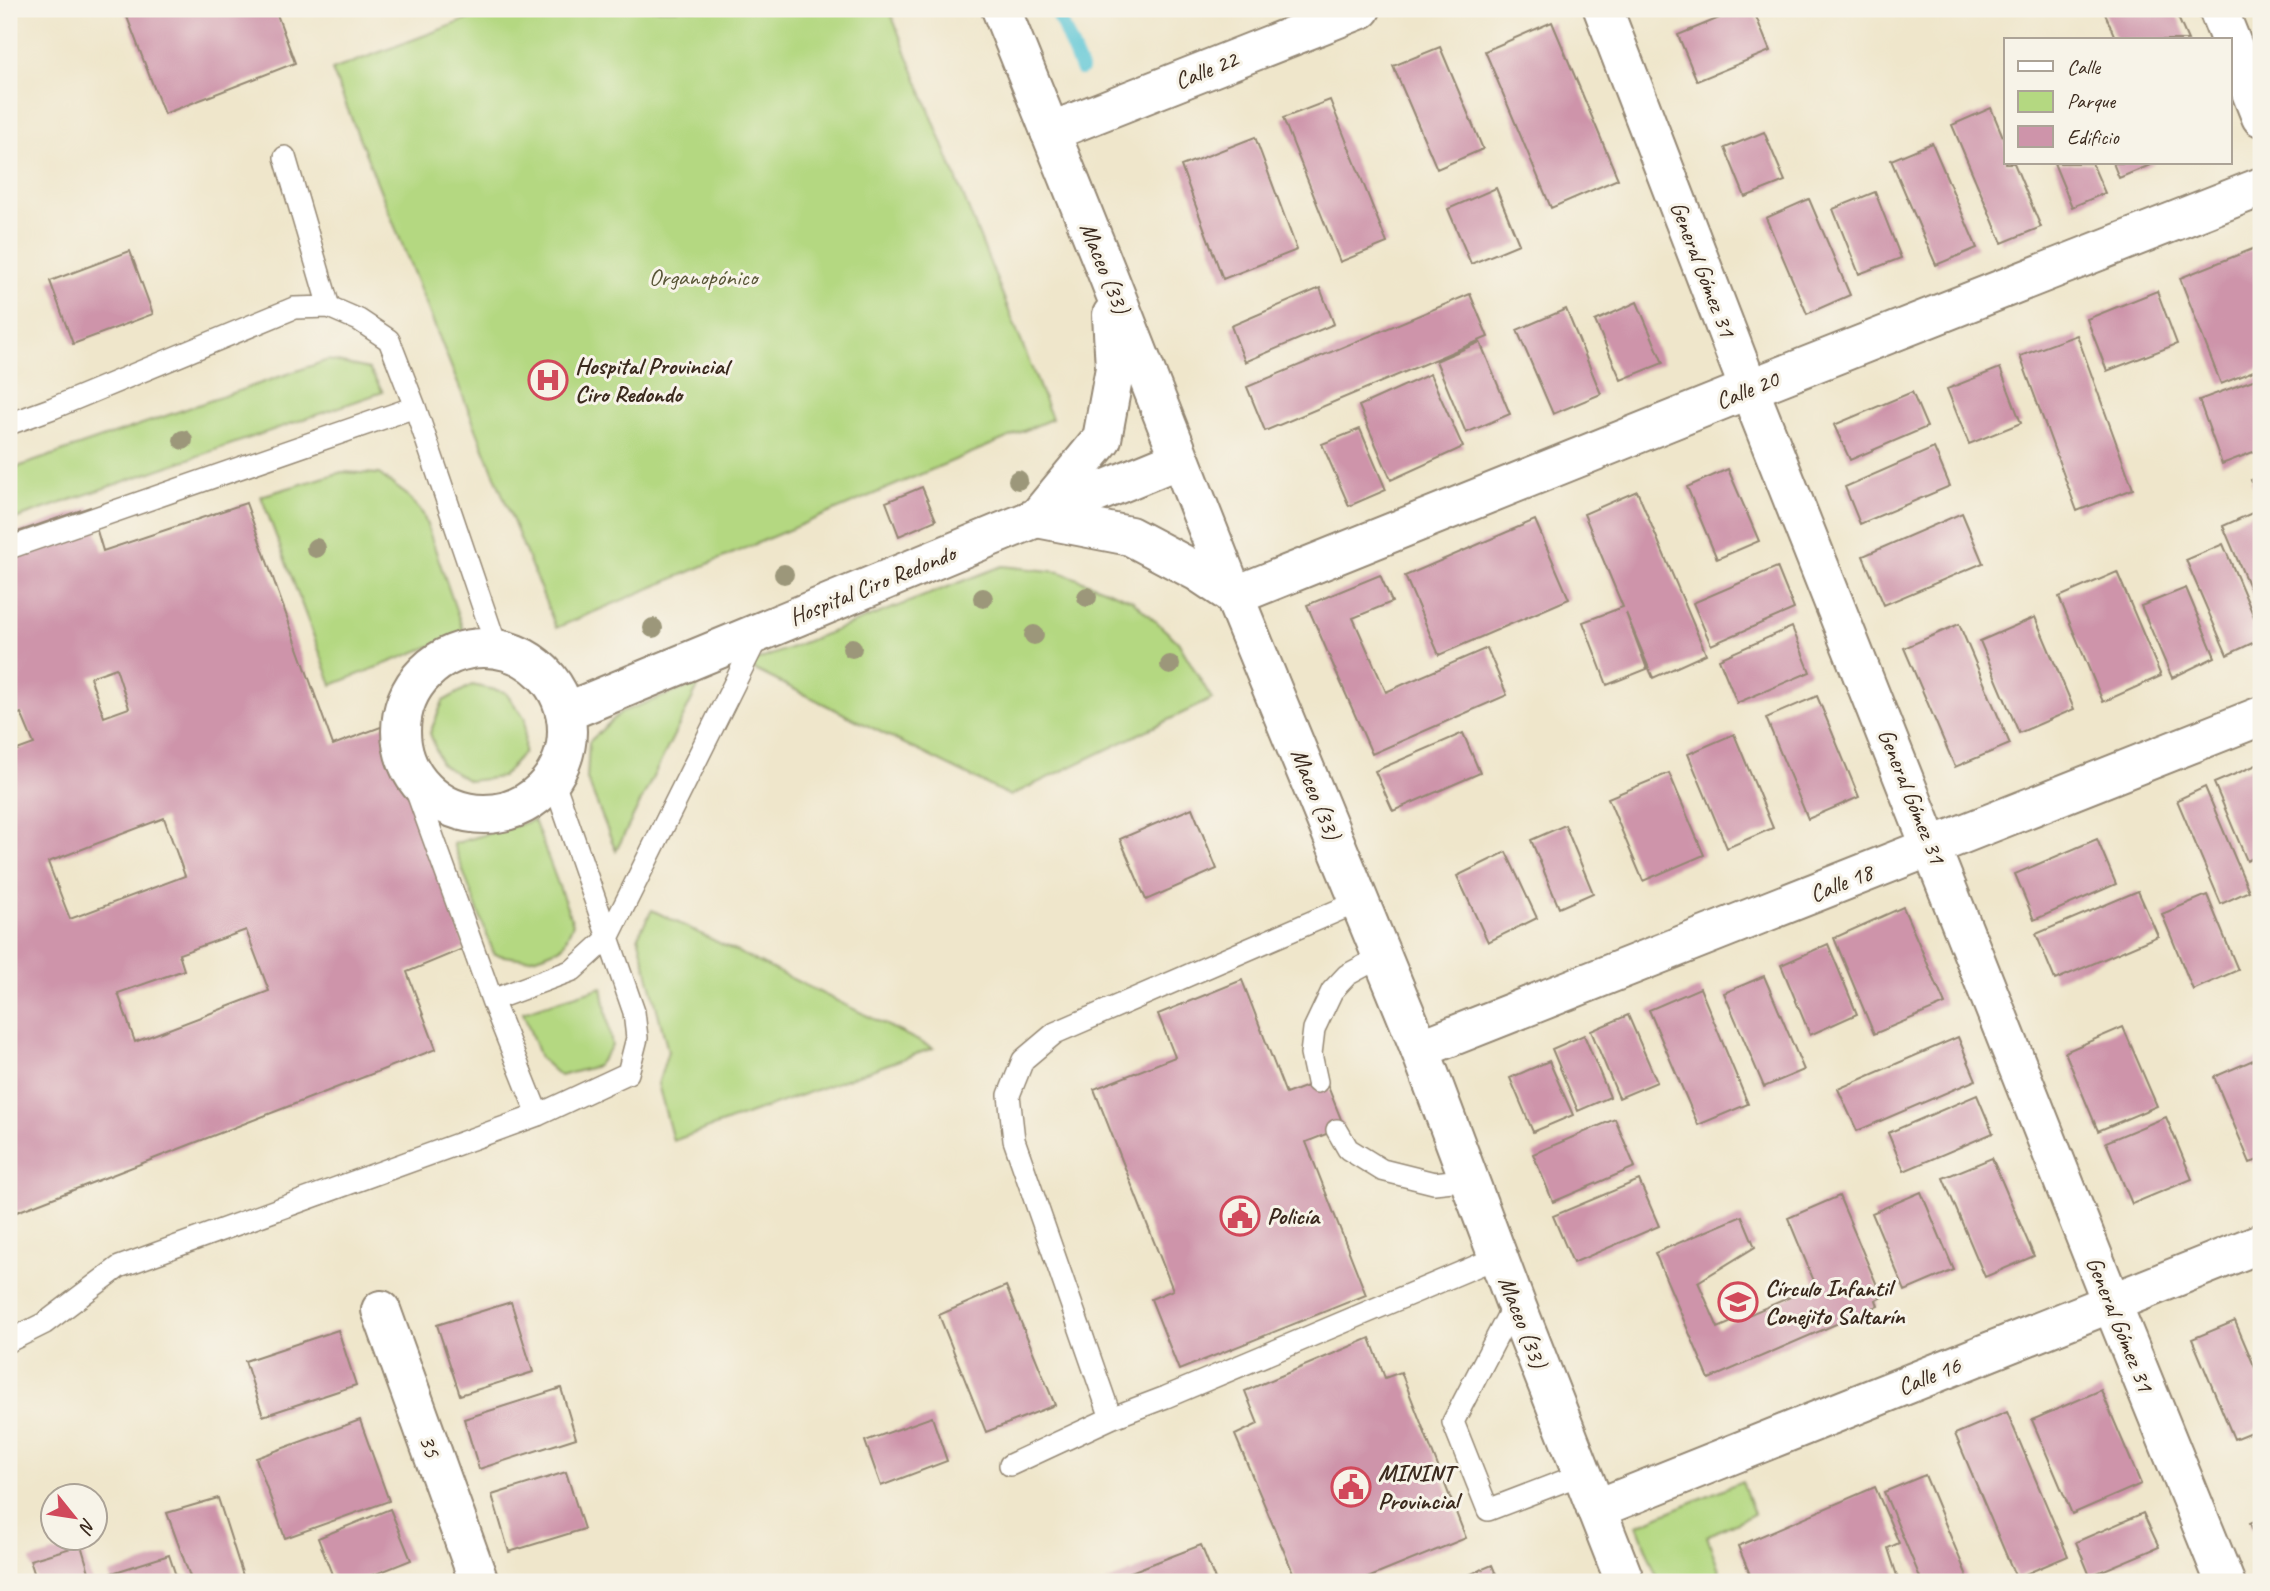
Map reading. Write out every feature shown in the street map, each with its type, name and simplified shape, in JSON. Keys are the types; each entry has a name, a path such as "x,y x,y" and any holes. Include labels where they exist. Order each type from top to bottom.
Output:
{"street":[{"name":"Maceo (33)","path":"1001,9 1234,596 1420,1049 1471,1179 1515,1303 1625,1582"},
{"name":"Calle 22","path":"1050,132 1361,9"},
{"name":"General Gómez 31","path":"1603,9 1749,389 2225,1582"},
{"path":"2218,9 2230,38"},
{"path":"2232,44 2261,117"},
{"name":"Calle 20","path":"1234,596 2261,187"},
{"path":"1109,278 1115,368 1102,439 1037,518 1130,536 1198,572 1234,596"},
{"name":"Hospital Ciro Redondo","path":"566,712 1180,459"},
{"path":"497,648 526,659 544,672 558,690 566,712 568,735 563,758 553,779 535,797 514,810 490,815 464,813 442,803 423,788 408,768 401,741 402,715 412,689 429,668 452,653 497,648"},
{"name":"Calle 18","path":"1420,1049 2261,716"},
{"name":"Calle 16","path":"1596,1509 2261,1243"},
{"name":"35","path":"381,1310 479,1582"}],"lane":[{"path":"285,158 329,307"},
{"path":"9,424 294,309 329,307 359,320 388,340 415,407 497,648"},
{"path":"9,548 415,407"},
{"path":"492,1000 573,970 608,938 761,630"},
{"path":"408,768 492,1000 538,1115"},
{"path":"9,1341 45,1323 119,1267 538,1115 628,1073 638,1038 634,1012 553,779"},
{"path":"1111,1418 1014,1140 1009,1096 1023,1060 1055,1033 1360,901"},
{"path":"1317,1082 1311,1054 1314,1029 1332,991 1347,975 1382,956"},
{"path":"1337,1130 1348,1149 1382,1170 1434,1183 1471,1179"},
{"path":"1010,1465 1111,1418 1167,1397 1498,1257"},
{"path":"1515,1303 1454,1422 1458,1434 1488,1510 1582,1474"}],"green space":[{"name":"Organopónico","path":"495,9 889,9 1052,419 556,628 332,70"},
{"path":"328,360 369,369 383,392 9,521 9,470"},
{"path":"342,472 379,474 407,495 423,514 464,633 332,685 261,496"},
{"path":"1002,566 1060,572 1132,600 1178,642 1212,699 1010,796 745,665"},
{"path":"700,683 616,851 587,779 589,742 621,712"},
{"path":"472,685 505,692 525,719 524,752 502,777 469,781 441,764 430,733 443,701"},
{"path":"534,820 573,924 563,946 544,955 514,958 494,954 453,844"},
{"path":"652,910 933,1048 673,1141 658,1084 668,1051 638,936"},
{"path":"602,987 612,1046 597,1066 560,1076 540,1058 523,1012"},
{"path":"1742,1481 1754,1514 1707,1536 1723,1582 1659,1582 1637,1525"}],"building":[{"path":"124,9 275,9 295,63 164,114"},
{"path":"1129,9 1150,9 1132,16"},
{"path":"1741,9 1753,9 1770,51 1697,81 1678,35"},
{"path":"2103,9 2179,9 2176,13 2187,38 2115,38"},
{"path":"1552,22 1618,179 1551,208 1485,51"},
{"path":"1440,47 1483,149 1437,169 1393,66"},
{"path":"1330,100 1387,243 1340,262 1283,118"},
{"path":"1991,108 2004,139 2004,164 2014,164 2041,227 2002,243 1952,125"},
{"path":"1764,132 1785,181 1745,197 1725,148"},
{"path":"1255,137 1297,250 1223,279 1181,166"},
{"path":"1932,143 1977,248 1936,265 1891,160"},
{"path":"2054,164 2092,164 2105,193 2072,207"},
{"path":"2113,164 2153,164 2119,178"},
{"path":"1496,188 1519,244 1471,264 1448,209"},
{"path":"1875,192 1901,258 1859,274 1833,209"},
{"path":"1809,199 1850,295 1807,314 1766,218"},
{"path":"2255,248 2261,264 2261,368 2221,384 2180,278"},
{"path":"130,251 153,314 73,344 50,281"},
{"path":"1320,288 1334,324 1245,362 1231,326"},
{"path":"2157,291 2177,344 2107,371 2087,319"},
{"path":"1470,294 1488,337 1265,431 1247,387"},
{"path":"1637,302 1663,363 1621,380 1595,321"},
{"path":"1566,309 1601,394 1553,414 1517,330"},
{"path":"2077,335 2133,489 2077,511 2020,356"},
{"path":"1480,342 1510,414 1466,433 1436,361"},
{"path":"2000,368 2021,423 1969,444 1947,389"},
{"path":"1430,374 1463,447 1391,480 1359,406"},
{"path":"2261,377 2261,449 2222,464 2199,400"},
{"path":"1912,392 1927,427 1850,460 1834,425"},
{"path":"1360,429 1386,490 1349,506 1322,444"},
{"path":"1934,448 1950,486 1860,524 1845,487"},
{"path":"1728,469 1759,541 1717,559 1687,487"},
{"path":"2261,476 2261,505 2251,480"},
{"path":"922,487 936,520 899,536 886,502"},
{"path":"1637,491 1706,654 1653,678 1626,613 1647,669 1607,685 1583,622 1623,607 1584,514"},
{"path":"246,503 333,745 386,725 465,948 407,972 436,1049 9,1215 9,753 34,744 21,713 9,718 9,535 90,507 103,551","holes":["116,668 129,708 104,717 90,677","164,818 185,876 70,919 48,862","246,930 269,991 135,1042 118,993 184,970 179,954"]},
{"path":"2261,509 2261,615 2223,526"},
{"path":"1962,513 1983,563 1884,605 1863,556"},
{"path":"1535,520 1569,599 1439,655 1405,576"},
{"path":"2223,544 2261,633 2261,639 2227,655 2186,560"},
{"path":"1777,567 1794,609 1711,645 1693,603"},
{"path":"2117,572 2161,676 2103,702 2059,597"},
{"path":"1380,575 1392,602 1353,618 1386,692 1487,648 1507,695 1372,754 1307,605"},
{"path":"2186,588 2215,657 2172,678 2141,606"},
{"path":"2035,617 2074,709 2019,733 1980,641"},
{"path":"1959,624 2010,744 1955,767 1904,648"},
{"path":"1792,627 1810,672 1737,703 1719,659"},
{"path":"1817,696 1859,797 1808,819 1766,718"},
{"path":"1463,733 1480,773 1393,811 1375,771"},
{"path":"1734,734 1773,828 1727,848 1688,754"},
{"path":"2261,763 2261,854 2247,861 2214,783"},
{"path":"1669,773 1704,855 1643,881 1608,798"},
{"path":"2205,787 2249,891 2221,904 2177,800"},
{"path":"1192,808 1217,869 1146,900 1120,839"},
{"path":"1565,825 1593,893 1559,908 1531,840"},
{"path":"2097,839 2116,884 2034,920 2015,874"},
{"path":"1506,852 1537,918 1488,942 1457,876"},
{"path":"2138,891 2158,936 2055,980 2036,934"},
{"path":"2207,895 2238,970 2193,990 2162,914"},
{"path":"1903,907 1945,1004 1874,1034 1834,938"},
{"path":"1828,944 1857,1014 1810,1035 1781,965"},
{"path":"1764,976 1804,1070 1764,1087 1724,993"},
{"name":"Policía","path":"1242,980 1286,1094 1325,1079 1344,1127 1306,1142 1366,1295 1179,1370 1151,1299 1173,1290 1094,1089 1175,1057 1158,1014"},
{"path":"1700,988 1748,1104 1698,1125 1649,1010"},
{"path":"1628,1015 1657,1082 1619,1098 1591,1031"},
{"path":"2123,1027 2157,1106 2098,1131 2065,1052"},
{"path":"1584,1035 1610,1097 1578,1111 1552,1049"},
{"path":"1958,1037 1976,1080 1857,1131 1838,1089"},
{"path":"2260,1057 2261,1159 2250,1163 2214,1077"},
{"path":"1549,1061 1573,1115 1533,1132 1510,1078"},
{"path":"1977,1095 1993,1133 1904,1171 1888,1133"},
{"path":"2166,1117 2192,1179 2132,1204 2106,1142"},
{"path":"1615,1119 1635,1167 1553,1202 1533,1154"},
{"path":"1992,1158 2034,1256 1985,1277 1943,1178"},
{"path":"1639,1180 1659,1226 1573,1263 1553,1216"},
{"path":"1921,1192 1954,1270 1905,1291 1872,1213"},
{"path":"1839,1196 1882,1297 1876,1300 1878,1306 1709,1379 1655,1253 1742,1216 1755,1247 1698,1282 1718,1328 1816,1286 1788,1218"},
{"path":"1006,1286 1055,1405 986,1432 939,1315"},
{"path":"511,1302 533,1372 460,1395 437,1325"},
{"path":"2235,1321 2261,1382 2261,1428 2234,1439 2192,1339"},
{"path":"338,1330 356,1385 263,1416 245,1361"},
{"name":"MININT Provincial","path":"1370,1338 1385,1378 1401,1372 1466,1538 1358,1582 1297,1582 1235,1435 1258,1424 1245,1391"},
{"path":"561,1388 576,1438 479,1469 464,1419"},
{"path":"2101,1390 2141,1484 2072,1514 2032,1420"},
{"path":"2007,1412 2068,1556 2016,1578 1955,1434"},
{"path":"932,1417 947,1461 881,1486 865,1441"},
{"path":"360,1420 389,1501 285,1538 256,1458"},
{"path":"566,1472 584,1529 509,1552 492,1495"},
{"path":"1925,1475 1967,1576 1952,1582 1922,1582 1884,1492"},
{"path":"1875,1487 1899,1543 1888,1548 1899,1582 1819,1582 1817,1578 1808,1582 1753,1582 1738,1546"},
{"path":"218,1498 245,1582 192,1582 167,1513"},
{"path":"390,1509 411,1560 356,1582 335,1582 318,1538"},
{"path":"2143,1513 2159,1547 2090,1576 2076,1542"},
{"path":"2261,1518 2261,1550 2250,1523"},
{"path":"1201,1545 1216,1582 1105,1582"},
{"path":"57,1552 83,1552 92,1582 37,1582 30,1560"},
{"path":"169,1555 178,1582 111,1582 109,1574"},
{"path":"1492,1565 1499,1582 1452,1582"}],"waterway":[{"path":"1056,9 1081,69"}],"place":[{"name":"Hospital Provincial Ciro Redondo","path":"548,380"},
{"name":"Policía","path":"1240,1216"},
{"name":"Círculo Infantil Conejito Saltarín","path":"1738,1302"},
{"name":"MININT Provincial","path":"1351,1487"}]}
